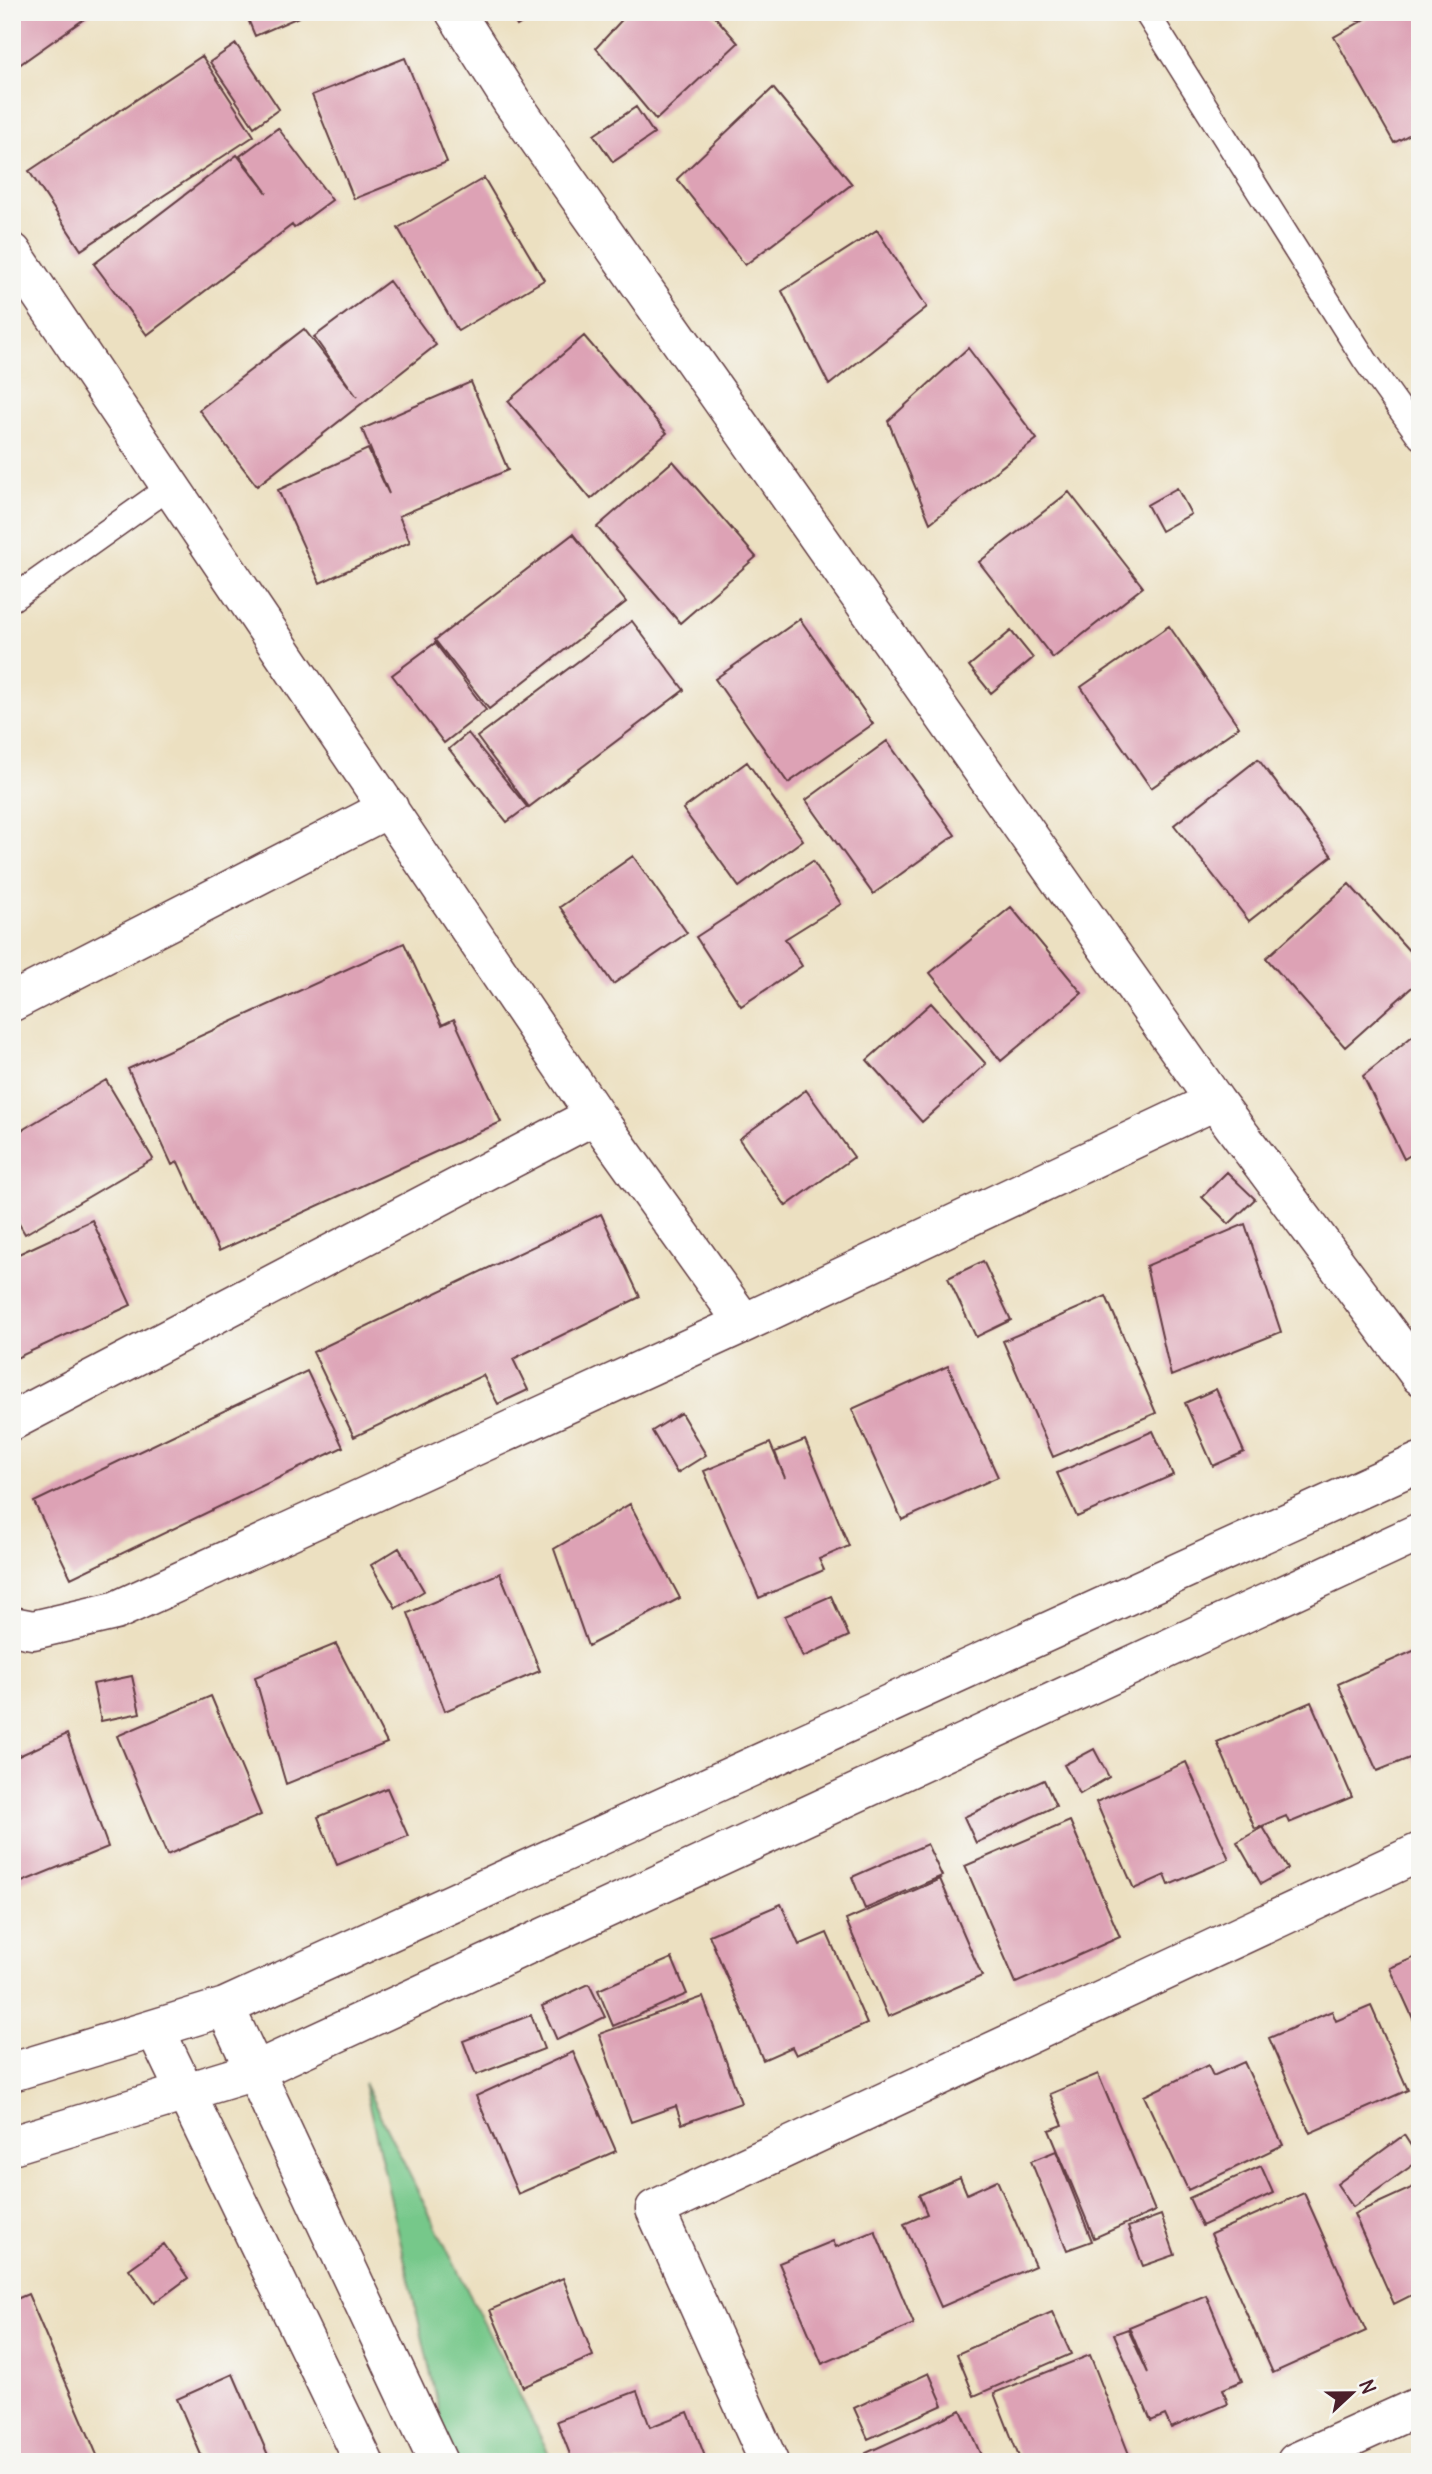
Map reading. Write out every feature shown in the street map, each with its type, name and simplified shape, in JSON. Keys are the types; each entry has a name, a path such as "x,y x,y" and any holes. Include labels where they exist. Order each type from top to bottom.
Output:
{"street":[{"path":"455,12 512,102 1215,1101 1420,1376"},
{"path":"12,252 595,1115 744,1323"},
{"path":"12,1002 389,808"},
{"path":"12,1626 33,1630 115,1611 744,1323 1215,1101"},
{"path":"12,1421 595,1115"},
{"path":"12,2072 225,2007 1420,1462"},
{"path":"12,2145 255,2071 1420,1532"},
{"path":"769,2462 655,2210 1420,1852"},
{"path":"225,2007 438,2462"},
{"path":"155,2029 365,2462"},
{"path":"1304,2460 1420,2406"}],"lane":[{"path":"1146,12 1365,360 1420,437"},
{"path":"12,599 171,486"}],"green space":[{"path":"364,2083 553,2462 451,2462"}],"building":[{"path":"12,12 94,12 12,70"},
{"path":"245,12 310,12 255,36"},
{"path":"509,12 539,12 517,26"},
{"path":"629,12 711,12 738,43 656,120 596,48"},
{"path":"1338,12 1364,12 1360,22"},
{"path":"1378,12 1420,12 1420,129 1394,143 1334,37"},
{"path":"236,44 279,109 254,127 210,62"},
{"path":"202,56 254,136 81,250 29,171"},
{"path":"405,58 447,162 354,199 312,95"},
{"path":"773,88 852,184 745,265 677,179"},
{"path":"636,107 654,134 613,162 594,135"},
{"path":"278,128 332,200 294,228 292,225 147,335 94,264 237,155 267,193 240,156"},
{"path":"484,178 544,280 458,331 398,228"},
{"path":"877,230 927,307 829,385 782,291"},
{"path":"389,281 436,345 257,486 199,410 304,329 357,397 314,337"},
{"path":"584,336 667,433 591,499 508,401"},
{"path":"968,348 1037,439 930,523 888,421"},
{"path":"471,382 508,470 399,516 410,542 320,583 278,490 368,449 389,494 362,429"},
{"path":"673,461 756,557 680,623 597,527"},
{"path":"1177,488 1191,514 1161,531 1147,505"},
{"path":"1069,492 1143,587 1053,658 979,562"},
{"path":"573,534 626,602 489,709 435,640"},
{"path":"800,619 873,724 788,783 715,679"},
{"path":"632,621 684,690 529,807 477,737"},
{"path":"1169,626 1239,727 1151,788 1081,687"},
{"path":"1011,631 1033,658 991,693 969,666"},
{"path":"435,643 486,710 444,743 392,675"},
{"path":"468,733 527,807 507,822 449,749"},
{"path":"887,741 955,835 873,894 806,800"},
{"path":"1258,759 1332,856 1249,921 1174,825"},
{"path":"747,762 803,840 739,887 683,809"},
{"path":"633,856 687,933 613,984 560,907"},
{"path":"813,861 841,904 785,939 802,966 741,1006 696,937"},
{"path":"1349,884 1420,963 1420,980 1345,1047 1266,958"},
{"path":"1011,907 1082,993 1001,1061 930,973"},
{"path":"404,943 442,1025 454,1019 501,1122 219,1251 178,1162 172,1165 128,1069"},
{"path":"931,1003 986,1064 922,1122 867,1060"},
{"path":"1420,1030 1420,1149 1404,1159 1363,1076"},
{"path":"106,1080 153,1159 25,1234 12,1212 12,1136"},
{"path":"806,1090 854,1157 786,1206 739,1139"},
{"path":"1227,1172 1255,1199 1229,1224 1202,1197"},
{"path":"601,1214 640,1297 513,1359 528,1390 498,1404 483,1375 354,1437 313,1352"},
{"path":"92,1220 131,1305 12,1360 12,1257"},
{"path":"1245,1224 1281,1332 1171,1376 1146,1266"},
{"path":"983,1261 1011,1320 976,1337 948,1278"},
{"path":"1106,1296 1156,1413 1053,1457 1003,1341"},
{"path":"948,1366 998,1477 902,1520 852,1409"},
{"path":"307,1371 343,1447 71,1578 34,1502"},
{"path":"1216,1389 1244,1452 1213,1466 1185,1403"},
{"path":"681,1413 706,1455 677,1473 652,1431"},
{"path":"1153,1431 1173,1475 1077,1517 1057,1473"},
{"path":"805,1440 849,1546 819,1559 824,1570 759,1598 704,1471 770,1443 785,1478 775,1452"},
{"path":"630,1504 680,1598 588,1646 554,1549"},
{"path":"399,1548 424,1591 396,1608 371,1565"},
{"path":"500,1573 540,1671 445,1711 408,1613"},
{"path":"831,1596 849,1636 803,1657 785,1616"},
{"path":"336,1644 387,1743 286,1784 255,1677"},
{"path":"1420,1648 1420,1774 1412,1757 1377,1771 1338,1684"},
{"path":"132,1676 140,1713 101,1721 93,1684"},
{"path":"211,1696 261,1815 167,1855 117,1736"},
{"path":"1311,1702 1352,1797 1289,1823 1286,1816 1255,1829 1217,1742"},
{"path":"67,1734 108,1847 12,1886 12,1759"},
{"path":"1094,1749 1109,1777 1080,1794 1064,1765"},
{"path":"1186,1762 1229,1859 1169,1885 1165,1875 1134,1889 1096,1802"},
{"path":"1044,1780 1056,1806 976,1843 964,1817"},
{"path":"387,1788 408,1836 337,1865 318,1817"},
{"path":"1070,1821 1120,1937 1016,1983 965,1866"},
{"path":"1263,1827 1288,1869 1261,1884 1237,1842"},
{"path":"927,1844 942,1876 865,1909 852,1877"},
{"path":"940,1879 982,1976 888,2017 846,1920"},
{"path":"781,1904 799,1945 827,1933 867,2024 796,2055 792,2047 763,2060 709,1935"},
{"path":"1420,1955 1420,2034 1390,1968"},
{"path":"672,1958 687,1994 613,2026 598,1990"},
{"path":"589,1984 605,2017 557,2040 542,2006"},
{"path":"703,1997 741,2103 682,2124 676,2106 631,2122 599,2034"},
{"path":"1371,2006 1408,2090 1310,2133 1269,2038 1332,2011 1336,2021"},
{"path":"531,2015 544,2049 476,2075 463,2041"},
{"path":"573,2052 616,2151 518,2194 476,2096"},
{"path":"1244,2062 1283,2145 1188,2190 1144,2096 1208,2065 1213,2076"},
{"path":"1098,2074 1155,2211 1094,2238 1049,2130 1063,2125 1050,2094"},
{"path":"1404,2135 1420,2160 1353,2207 1337,2184"},
{"path":"1056,2151 1092,2241 1067,2250 1031,2161"},
{"path":"1261,2166 1273,2193 1202,2226 1189,2198"},
{"path":"960,2177 967,2194 997,2180 1035,2266 941,2307 904,2224 927,2214 919,2195"},
{"path":"1420,2184 1420,2291 1394,2304 1354,2214"},
{"path":"1304,2193 1366,2331 1273,2373 1211,2234"},
{"path":"1161,2215 1175,2255 1143,2266 1128,2227"},
{"path":"875,2231 914,2324 822,2364 779,2263 833,2241 836,2247"},
{"path":"164,2244 188,2278 154,2303 129,2269"},
{"path":"563,2278 593,2356 523,2387 490,2310"},
{"path":"28,2294 100,2462 12,2462 12,2301"},
{"path":"1206,2295 1242,2381 1223,2389 1228,2404 1171,2428 1165,2415 1151,2421 1114,2334 1128,2329 1148,2373 1129,2327"},
{"path":"1052,2312 1071,2354 974,2396 957,2354"},
{"path":"1090,2355 1132,2462 1021,2462 994,2393"},
{"path":"929,2373 943,2405 868,2439 854,2408"},
{"path":"233,2374 271,2462 204,2462 177,2399"},
{"path":"637,2391 650,2427 688,2412 707,2462 573,2462 557,2421"},
{"path":"961,2410 984,2462 870,2462 866,2453"}]}
